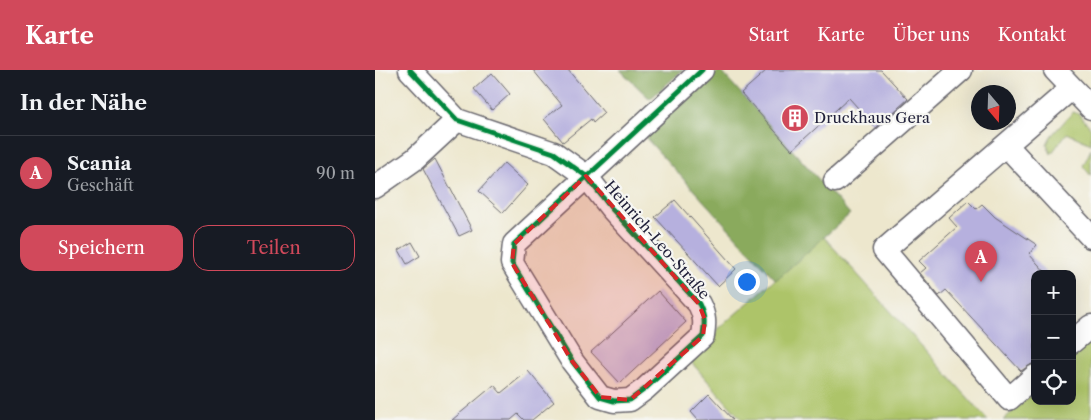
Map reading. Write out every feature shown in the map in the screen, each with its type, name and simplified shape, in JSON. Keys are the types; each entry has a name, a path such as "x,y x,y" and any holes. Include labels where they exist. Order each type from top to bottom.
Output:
{"street":[{"path":"410,70 457,120 553,153 586,176"},
{"name":"Heinrich-Leo-Straße","path":"586,176 611,208 699,304 705,320 703,336 645,389 629,400 614,401 600,398 572,361 512,263 514,244 586,176 702,70"},
{"path":"835,181 961,70"},
{"path":"1055,70 1091,108"},
{"path":"1031,380 1009,399 884,250 1072,88"},
{"path":"375,187 415,158 457,120"},
{"path":"1006,145 1091,237"},
{"path":"1076,339 1091,326"}],"highlighted area":[{"path":"586,176 699,304 705,320 703,336 630,400 600,397 572,361 512,263 514,244"}],"green space":[{"path":"620,70 683,70 650,99"},
{"path":"720,70 850,214 776,280 645,137"},
{"path":"1073,112 1079,114 1091,128 1091,144 1067,133 1051,154 1047,144 1051,136"},
{"path":"1091,149 1091,176 1083,166"},
{"path":"824,237 988,420 742,420 691,362 709,348 718,329"},
{"path":"1091,340 1091,420 1003,420 1031,396 1031,405 1076,405 1076,353"}],"building":[{"path":"533,70 568,70 604,113 593,123 591,119 563,142 544,119 562,105"},
{"name":"Druckhaus Gera","path":"767,70 881,70 908,99 876,128 849,98 792,150 741,93"},
{"path":"492,73 510,94 492,110 474,89"},
{"path":"435,159 472,230 459,236 423,169"},
{"path":"504,163 528,185 503,213 479,191"},
{"path":"675,200 736,269 718,286 655,217"},
{"path":"968,201 976,209 982,204 995,217 1037,245 1029,254 1043,270 1031,270 1031,365 1021,371 946,290 939,296 920,273 926,268 919,261 957,227 949,218"},
{"path":"412,242 420,256 407,264 399,250"},
{"path":"658,291 686,322 620,383 591,352"},
{"path":"528,371 554,402 532,420 524,420 518,414 511,420 452,420 494,385 501,393"},
{"path":"709,394 733,420 698,420 691,412"}],"cycle path":[{"path":"410,70 457,120 554,153 586,176 611,208 699,304 704,320 703,336 645,389 630,400 614,401 600,397 572,361 512,263 514,244 702,70"}],"place":[{"name":"Druckhaus Gera","path":"795,118"},
{"name":"Scania","path":"981,282"}]}
